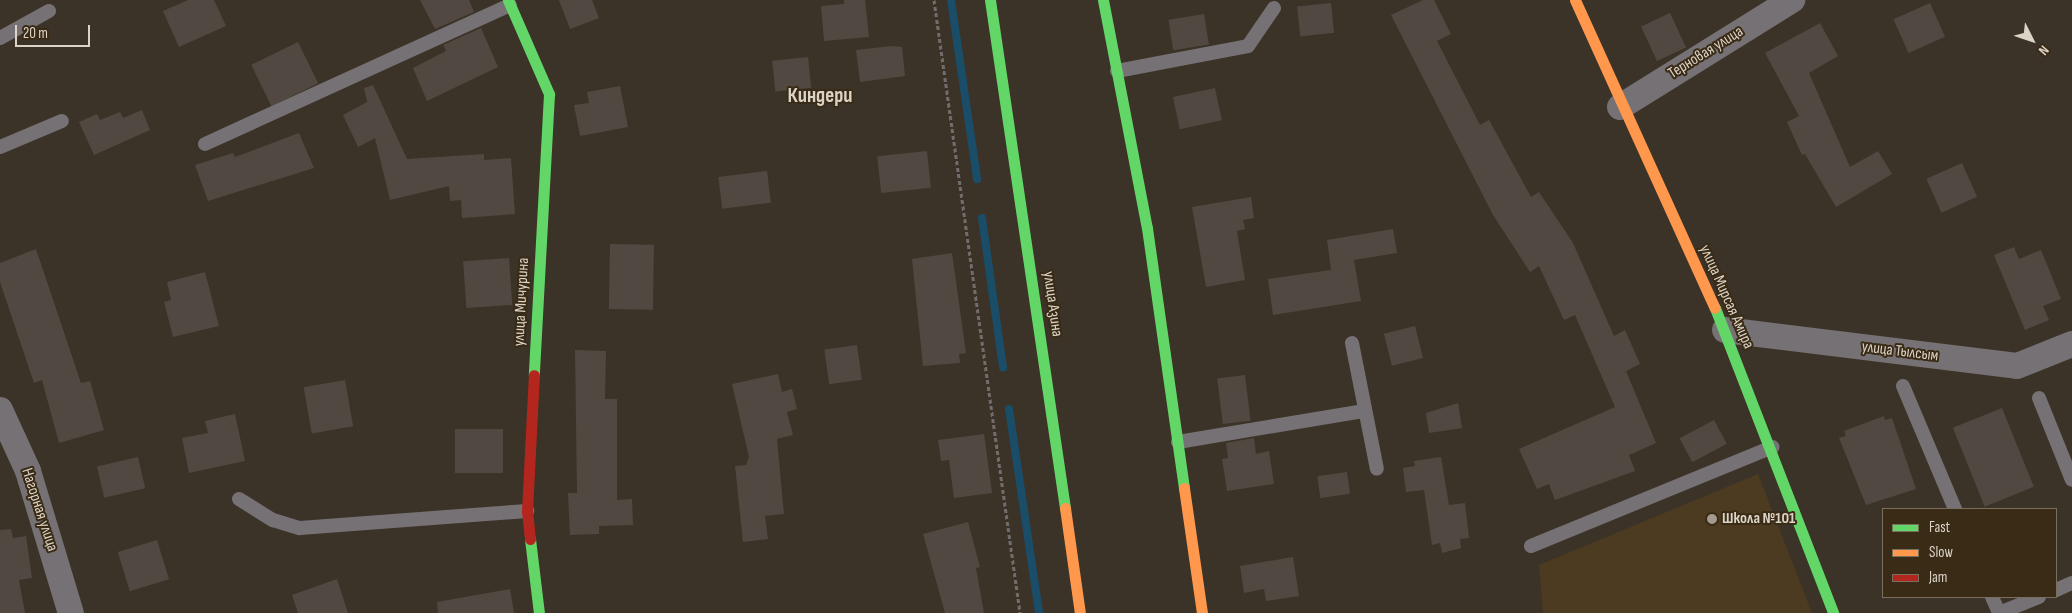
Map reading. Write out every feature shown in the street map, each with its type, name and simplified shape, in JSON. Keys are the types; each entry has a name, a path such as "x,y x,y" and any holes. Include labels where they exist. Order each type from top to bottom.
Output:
{"street":[{"name":"улица Азина","path":"990,0 1080,613"},
{"path":"1103,0 1147,228 1202,613"},
{"name":"улица Мирсая Амира","path":"1575,0 1620,107 1725,330 1772,447 1833,613"},
{"name":"Терновая улица","path":"1620,107 1792,0"},
{"name":"улица Мичурина","path":"509,2 549,94 527,511 538,613"},
{"name":"улица Тылсым","path":"1725,330 2017,366 2072,344"},
{"name":"Нагорная улица","path":"0,410 28,471 71,613"}],"lane":[{"path":"205,144 509,2"},
{"path":"1116,71 1248,46 1274,8"},
{"path":"0,38 49,11"},
{"path":"0,147 62,120"},
{"path":"1352,343 1377,470"},
{"path":"1903,386 1955,508"},
{"path":"2039,398 2072,480"},
{"path":"1178,442 1364,411"},
{"path":"1531,546 1772,447"},
{"path":"239,499 273,520 300,528 527,511"},
{"path":"2057,590 2072,583"},
{"path":"1992,598 1999,613 2036,598"}],"path":[{"path":"934,0 1020,613"}],"shaded area":[{"name":"Школа №101","path":"1758,474 1812,613 1543,613 1539,565"}],"building":[{"path":"188,0 214,0 226,26 179,47 163,11"},
{"path":"420,0 469,0 474,12 435,29"},
{"path":"559,0 592,0 599,18 570,29"},
{"path":"844,0 865,0 869,37 824,41 821,6 844,4"},
{"path":"1423,0 1434,0 1451,34 1437,41 1480,125 1489,120 1531,197 1539,192 1573,243 1614,336 1625,330 1640,364 1626,371 1656,443 1629,455 1635,471 1555,500 1549,484 1537,489 1519,449 1615,407 1575,315 1564,320 1539,266 1530,272 1493,215 1391,15"},
{"path":"1331,3 1334,33 1300,36 1297,7"},
{"path":"1930,3 1945,37 1909,53 1893,19"},
{"path":"1670,13 1686,47 1657,61 1641,27"},
{"path":"1204,14 1209,45 1173,50 1168,20"},
{"path":"1820,23 1838,56 1809,73 1850,167 1878,151 1892,174 1836,207 1805,154 1802,155 1787,122 1799,116 1765,53"},
{"path":"481,28 498,67 427,101 413,68 446,51 443,45"},
{"path":"298,42 318,83 271,106 251,65"},
{"path":"891,46 902,47 905,76 860,82 856,50"},
{"path":"808,57 811,88 775,92 772,61"},
{"path":"373,85 407,159 484,154 484,160 511,158 515,214 462,218 461,200 450,201 449,186 390,200 375,138 358,147 343,115 367,102 364,88"},
{"path":"620,86 628,127 580,136 574,105 589,103 587,92"},
{"path":"1215,88 1222,120 1180,129 1173,97"},
{"path":"142,110 150,130 94,155 79,122 97,114 100,120 120,112 123,118"},
{"path":"299,133 314,168 208,201 195,165 233,153 235,157"},
{"path":"927,151 931,188 881,193 877,156"},
{"path":"1962,163 1977,197 1941,213 1926,179"},
{"path":"767,171 771,203 722,209 718,177"},
{"path":"1251,197 1254,218 1243,220 1245,229 1237,231 1245,280 1206,287 1192,207"},
{"path":"1393,229 1397,253 1354,260 1361,301 1273,315 1268,279 1331,270 1327,240"},
{"path":"610,244 654,245 653,310 609,309"},
{"path":"2014,247 2019,259 2041,250 2061,299 2043,306 2049,320 2025,330 1994,255"},
{"path":"36,249 81,383 90,381 104,430 59,443 42,380 34,383 0,282 0,263"},
{"path":"952,253 966,353 959,354 960,363 923,366 912,259"},
{"path":"509,258 512,305 466,308 463,261"},
{"path":"205,272 219,326 173,337 164,302 171,300 167,282"},
{"path":"1415,326 1423,358 1392,366 1384,334"},
{"path":"857,345 862,380 829,384 824,350"},
{"path":"575,350 606,351 605,399 617,399 617,500 632,499 633,525 599,526 599,534 570,535 568,493 577,493"},
{"path":"778,374 782,392 792,389 797,409 787,412 793,435 777,439 784,514 765,516 768,539 743,542 735,466 746,465 749,457 732,384"},
{"path":"1245,375 1251,421 1223,424 1217,378"},
{"path":"345,380 353,426 312,434 304,387"},
{"path":"1458,403 1462,428 1429,433 1426,413"},
{"path":"2002,408 2034,487 1985,507 1953,428"},
{"path":"235,414 245,461 189,473 182,438 208,433 205,421"},
{"path":"1884,416 1885,420 1892,418 1916,489 1866,505 1839,438 1846,436 1844,431"},
{"path":"1714,420 1727,444 1692,462 1680,438"},
{"path":"455,429 503,429 503,473 455,473"},
{"path":"984,434 992,493 954,498 949,460 941,461 938,440"},
{"path":"1254,438 1256,454 1269,451 1274,484 1227,491 1222,459 1228,458 1226,443"},
{"path":"138,457 145,488 104,498 97,466"},
{"path":"1441,457 1449,505 1465,503 1469,538 1460,539 1461,548 1442,553 1440,543 1432,545 1424,490 1406,492 1403,468 1415,466 1414,461"},
{"path":"1347,472 1350,494 1320,498 1317,476"},
{"path":"968,522 980,567 976,568 984,613 945,613 923,534"},
{"path":"11,529 13,538 26,536 32,578 19,580 25,613 0,613 0,530"},
{"path":"157,540 169,579 130,591 118,552"},
{"path":"1293,557 1299,596 1266,601 1264,589 1244,593 1240,566"},
{"path":"337,579 348,613 298,613 292,595"},
{"path":"510,589 514,613 438,613 437,602"}],"waterway":[{"path":"951,0 977,179"},
{"path":"982,218 1003,368"},
{"path":"1009,409 1039,613"}],"traffic: fast":[{"path":"508,0 549,94 534,375"},
{"path":"990,0 1065,508"},
{"path":"1103,0 1147,228 1184,488"},
{"path":"1715,308 1833,613"},
{"path":"530,539 539,613"}],"traffic: slow":[{"path":"1575,0 1715,308"},
{"path":"1184,488 1202,613"},
{"path":"1065,508 1080,613"}],"traffic: jam":[{"path":"530,539 527,511 534,375"}],"place":[{"name":"Школа №101","path":"1712,519"}],"district":[{"name":"Киндери","path":"820,96"}]}
